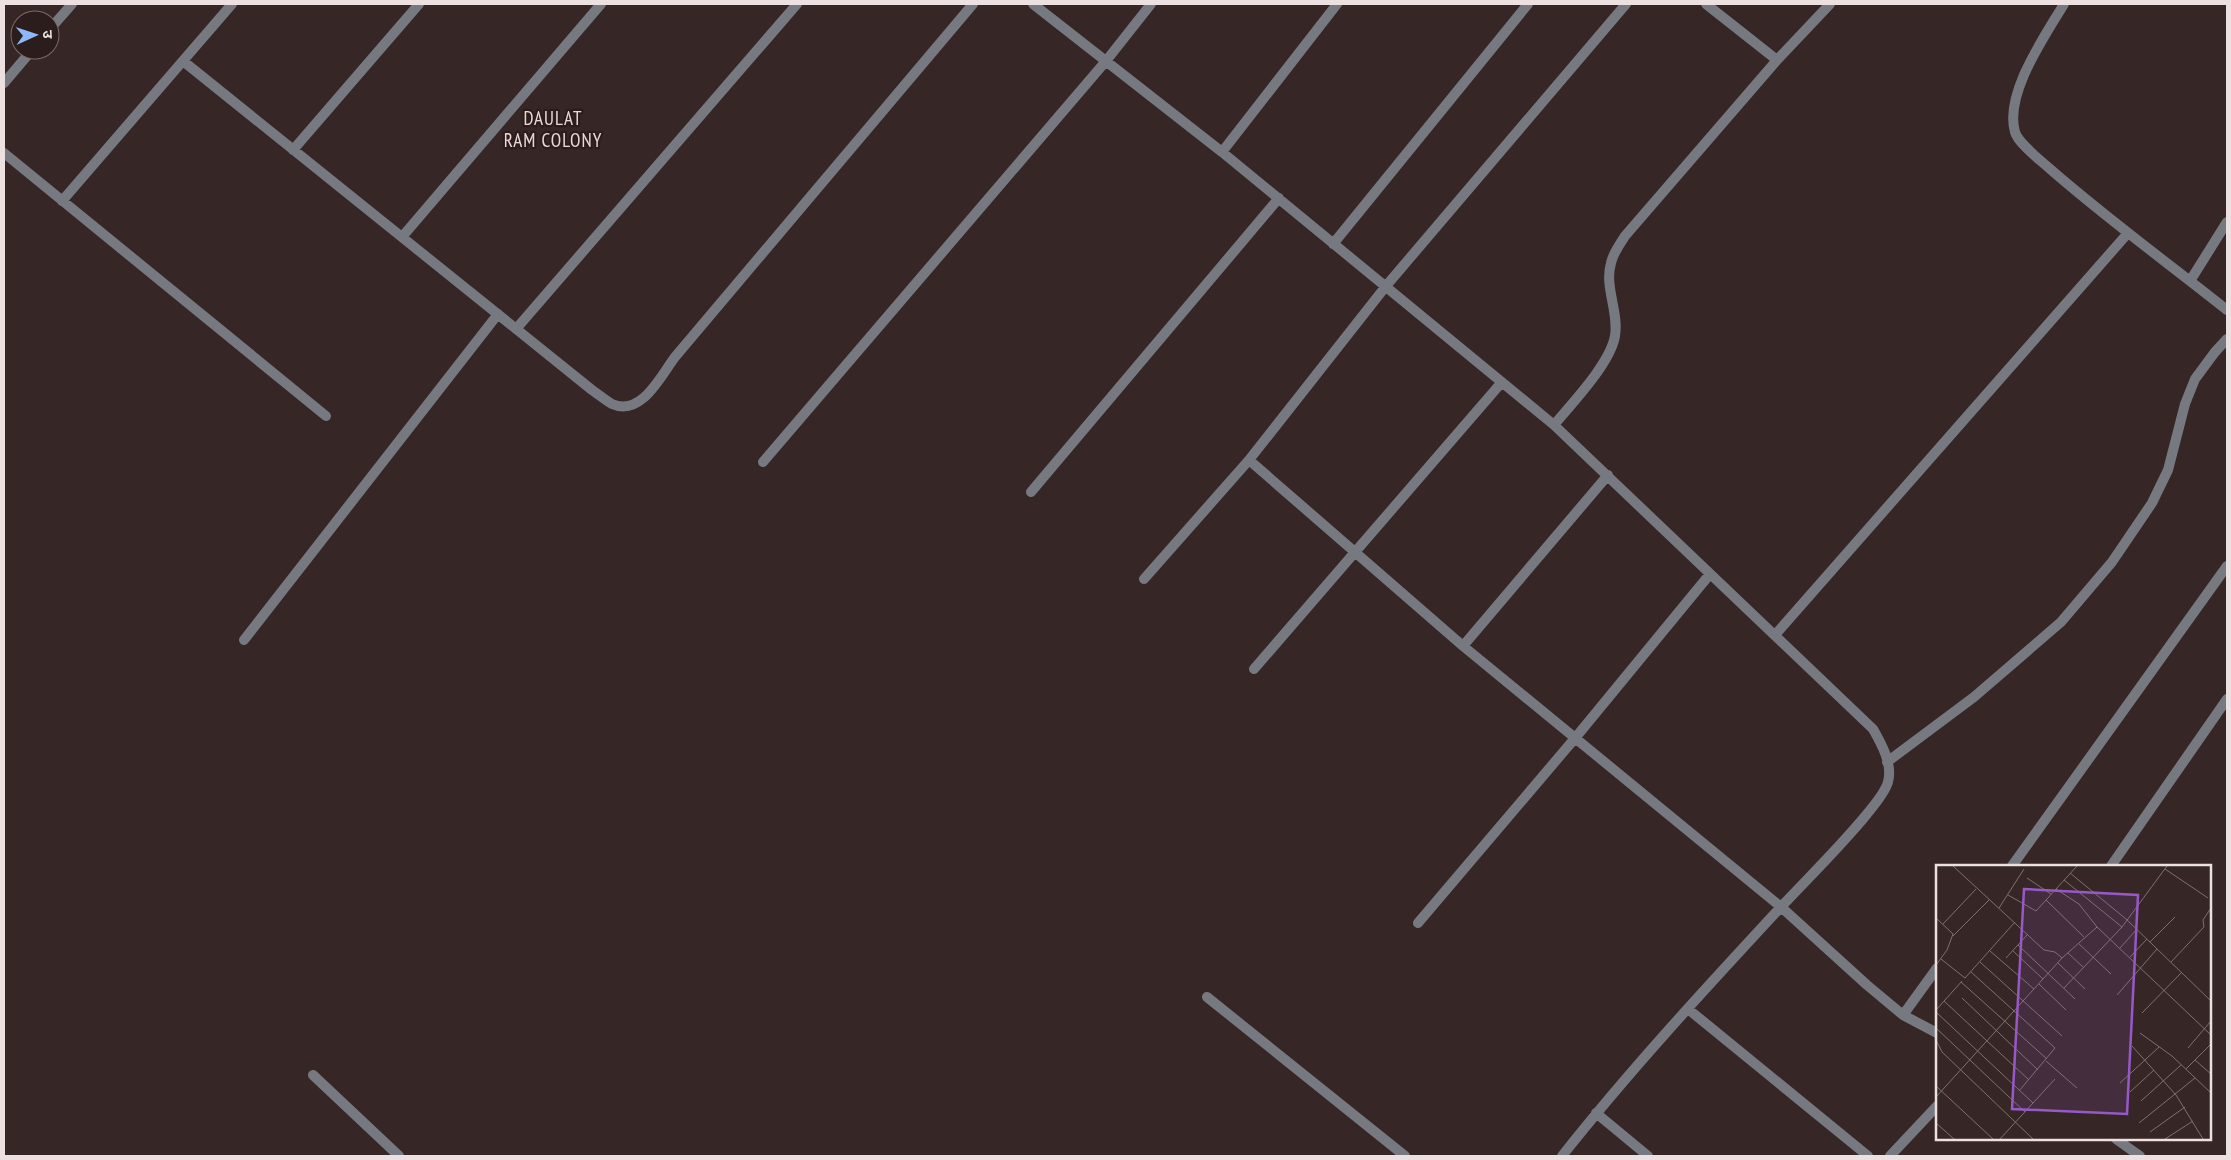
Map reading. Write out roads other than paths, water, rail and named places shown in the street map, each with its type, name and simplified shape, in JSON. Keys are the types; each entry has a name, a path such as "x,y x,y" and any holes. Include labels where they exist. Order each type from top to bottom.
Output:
{"street":[{"path":"60,18 72,4"},
{"path":"62,201 232,4"},
{"path":"293,150 419,4"},
{"path":"402,237 601,4"},
{"path":"516,329 797,4"},
{"path":"183,61 612,404 628,407 641,402 682,350 973,4"},
{"path":"1033,4 1279,198 1554,425 1873,729 1881,743 1887,762 1888,782 1877,802 1849,835 1688,1008 1596,1113 1562,1156"},
{"path":"763,462 1106,62 1151,4"},
{"path":"1222,152 1337,4"},
{"path":"1333,244 1528,4"},
{"path":"1144,579 1249,460 1386,286 1626,4"},
{"path":"1706,4 1777,60"},
{"path":"1554,425 1595,374 1610,349 1615,336 1609,280 1610,264 1616,250 1643,214 1777,60 1830,4"},
{"path":"2064,4 2023,80 2013,105 2015,134 2046,165 2128,233 2227,310"},
{"path":"4,83 24,60"},
{"path":"4,153 326,416"},
{"path":"1031,492 1279,198"},
{"path":"2190,281 2227,222"},
{"path":"1775,635 2128,233"},
{"path":"244,640 498,314"},
{"path":"1887,762 1974,697 2061,622 2112,562 2152,503 2168,470 2185,404 2195,378 2227,339"},
{"path":"1254,669 1502,382"},
{"path":"1249,460 1463,646 1781,907 1868,986 1903,1015 1936,1032"},
{"path":"1463,646 1608,476"},
{"path":"2013,865 2227,566"},
{"path":"1418,923 1576,737 1710,574"},
{"path":"2113,865 2227,699"},
{"path":"1903,1015 1936,969"},
{"path":"1207,996 1406,1156"},
{"path":"1688,1008 1868,1156"},
{"path":"313,1074 399,1156"},
{"path":"1890,1156 1936,1107"},
{"path":"1596,1113 1648,1156"},
{"path":"2117,1140 2140,1156"}],"district":[{"name":"DAULAT RAM COLONY","path":"553,129"}]}
